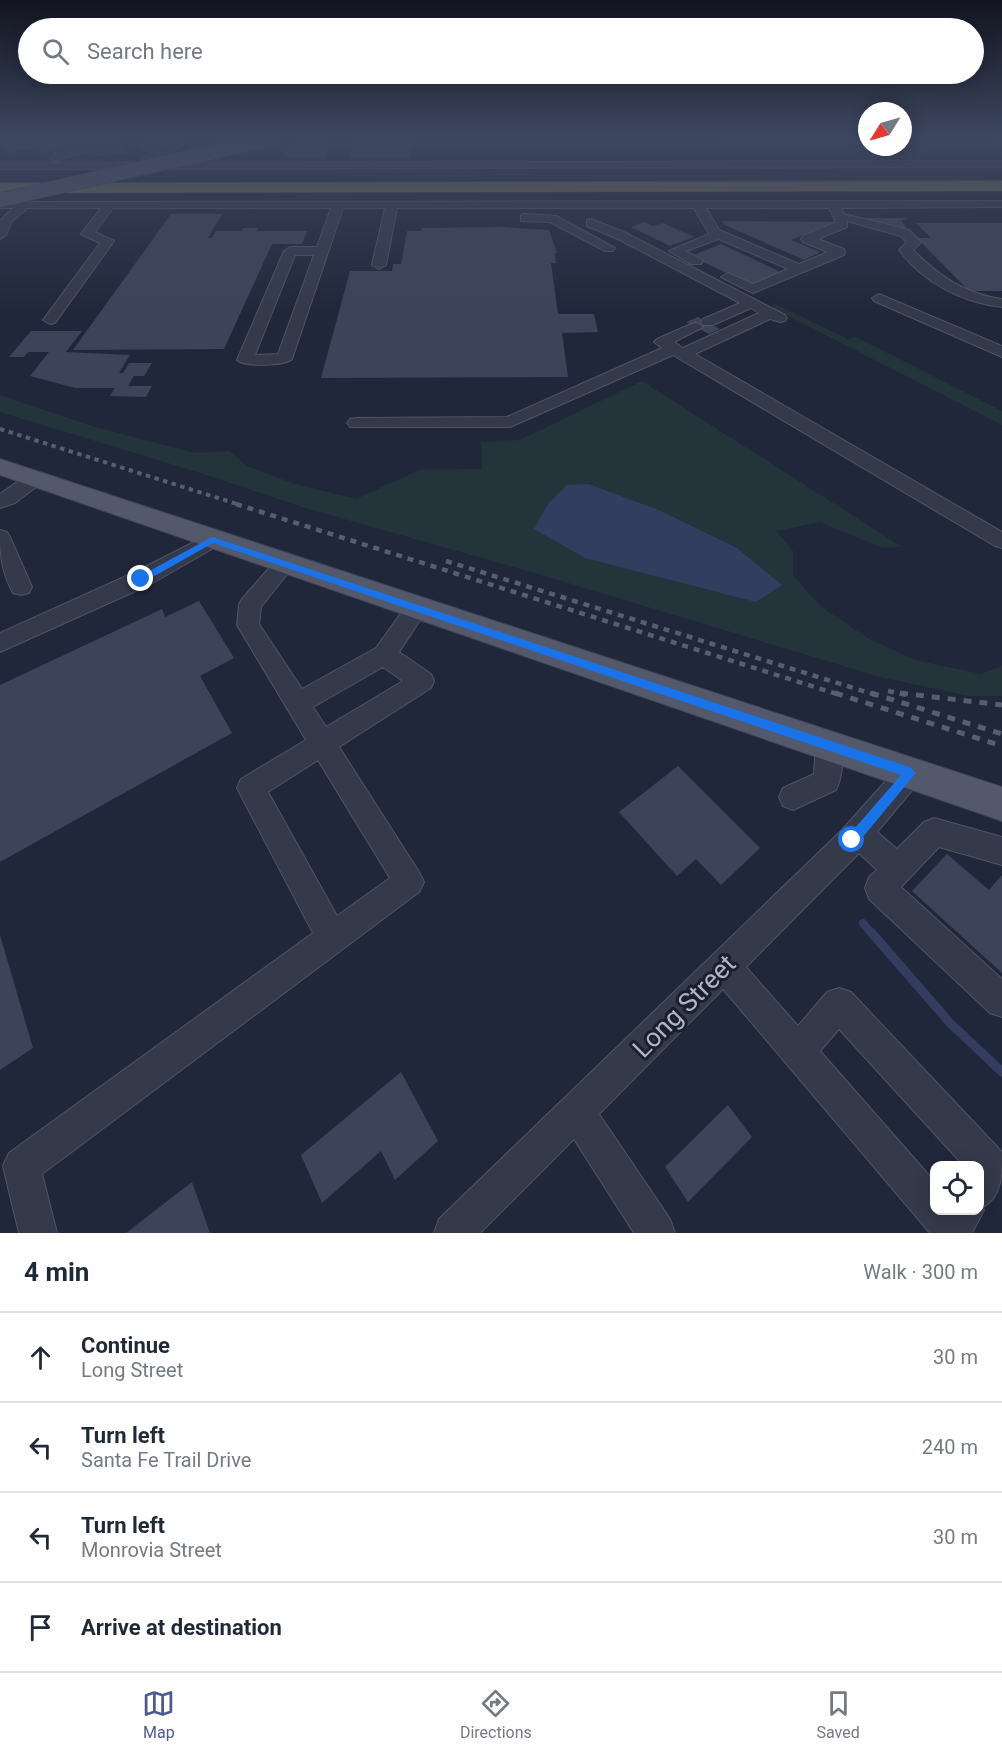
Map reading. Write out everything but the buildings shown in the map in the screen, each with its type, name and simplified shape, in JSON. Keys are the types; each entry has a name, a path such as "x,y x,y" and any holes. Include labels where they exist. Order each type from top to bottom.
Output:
{"main road":[{"path":"0,200 20,196"},
{"path":"0,467 1002,804"}],"street":[{"path":"356,423 510,422 673,348 776,316 621,236 579,218 567,204"},
{"path":"698,204 714,232 799,269"},
{"path":"833,204 844,217 905,233 915,242 905,250 929,275 980,301 1002,303"},
{"path":"0,205 1002,204"},
{"path":"0,235 7,219 25,205"},
{"path":"50,320 108,241 87,234 110,205"},
{"path":"379,265 395,220 392,205"},
{"path":"322,251 291,251 245,360 284,359 322,251 327,219 338,206"},
{"path":"719,234 675,251 753,289 839,252 807,239 843,224 844,217"},
{"path":"821,218 933,217"},
{"path":"508,218 543,218 561,224 609,248"},
{"path":"561,224 579,218"},
{"path":"879,298 1002,352"},
{"path":"673,348 702,325 751,303"},
{"path":"673,348 1002,541"},
{"path":"0,501 8,498 34,479"},
{"path":"0,537 21,587"},
{"path":"0,644 141,579 212,540"},
{"path":"38,1233 22,1166 409,882 248,625 250,606 284,564"},
{"path":"297,704 384,655 417,608"},
{"path":"332,938 251,788 422,681 384,655"},
{"path":"793,797 827,781 829,746"},
{"name":"Long Street","path":"453,1233 858,834 910,773"},
{"path":"1002,851 934,832 880,888 1002,1001"},
{"path":"858,834 898,869"},
{"path":"724,966 930,1204"},
{"path":"798,1051 839,1004 993,1170 984,1183"},
{"path":"577,1112 656,1233"},
{"path":"939,1215 952,1229 962,1215"}],"shaded area":[{"path":"773,303 848,339 856,337 1002,411 1002,425 773,308"},
{"path":"642,381 902,547 880,547 820,522 776,531 793,551 793,575 820,606 869,639 915,660 981,674 1002,666 1002,696 968,696 880,677 538,574 302,507 207,475 0,412 0,395 95,427 195,453 229,451 247,466 295,484 356,499 419,470 482,469 481,442 520,440"}],"water":[{"path":"589,484 661,511 737,548 782,585 756,602 585,558 534,529 548,504 567,485"}],"waterway":[{"path":"863,923 872,934"},
{"path":"871,932 950,1023 1002,1072"}],"railway":[{"path":"0,429 240,505"},
{"path":"236,504 840,695"},
{"path":"446,561 876,695"},
{"path":"888,691 907,695"},
{"path":"835,693 1002,746"},
{"path":"871,693 1002,734"},
{"path":"900,693 1002,705"}],"route":[{"path":"141,579 212,540 910,773 852,840"}]}
